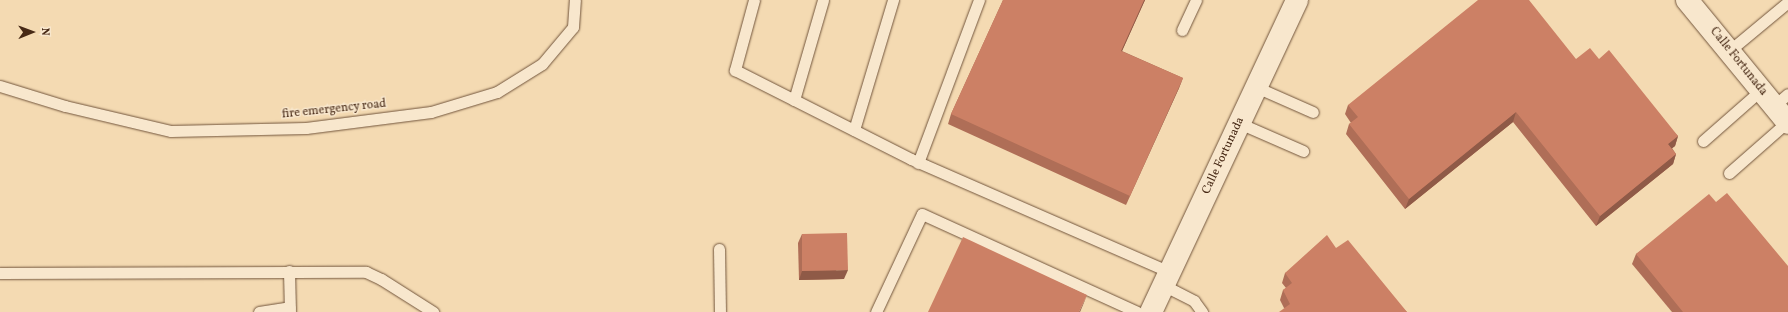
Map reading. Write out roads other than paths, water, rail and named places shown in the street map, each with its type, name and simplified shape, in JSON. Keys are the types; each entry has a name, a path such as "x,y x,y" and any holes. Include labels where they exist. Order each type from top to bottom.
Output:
{"street":[{"name":"Calle Fortunada","path":"1151,312 1297,0"},
{"name":"Calle Fortunada","path":"1687,0 1729,51 1774,97 1788,123"}],"lane":[{"name":"fire emergency road","path":"0,86 65,106 171,131 306,128 431,112 497,92 542,64 573,27 575,0"},
{"path":"754,0 735,70 918,163 1166,279 1194,302 1202,312"},
{"path":"794,100 823,0"},
{"path":"854,130 893,0"},
{"path":"918,163 979,0"},
{"path":"1182,30 1196,0"},
{"path":"1729,51 1788,2"},
{"path":"1256,87 1313,112"},
{"path":"1703,141 1774,97"},
{"path":"1239,123 1303,151"},
{"path":"1729,173 1788,123"},
{"path":"876,312 922,214 1137,312"},
{"path":"719,249 720,312"},
{"path":"0,273 289,271 366,272 381,279 433,312"},
{"path":"259,312 290,309 289,271"}]}
